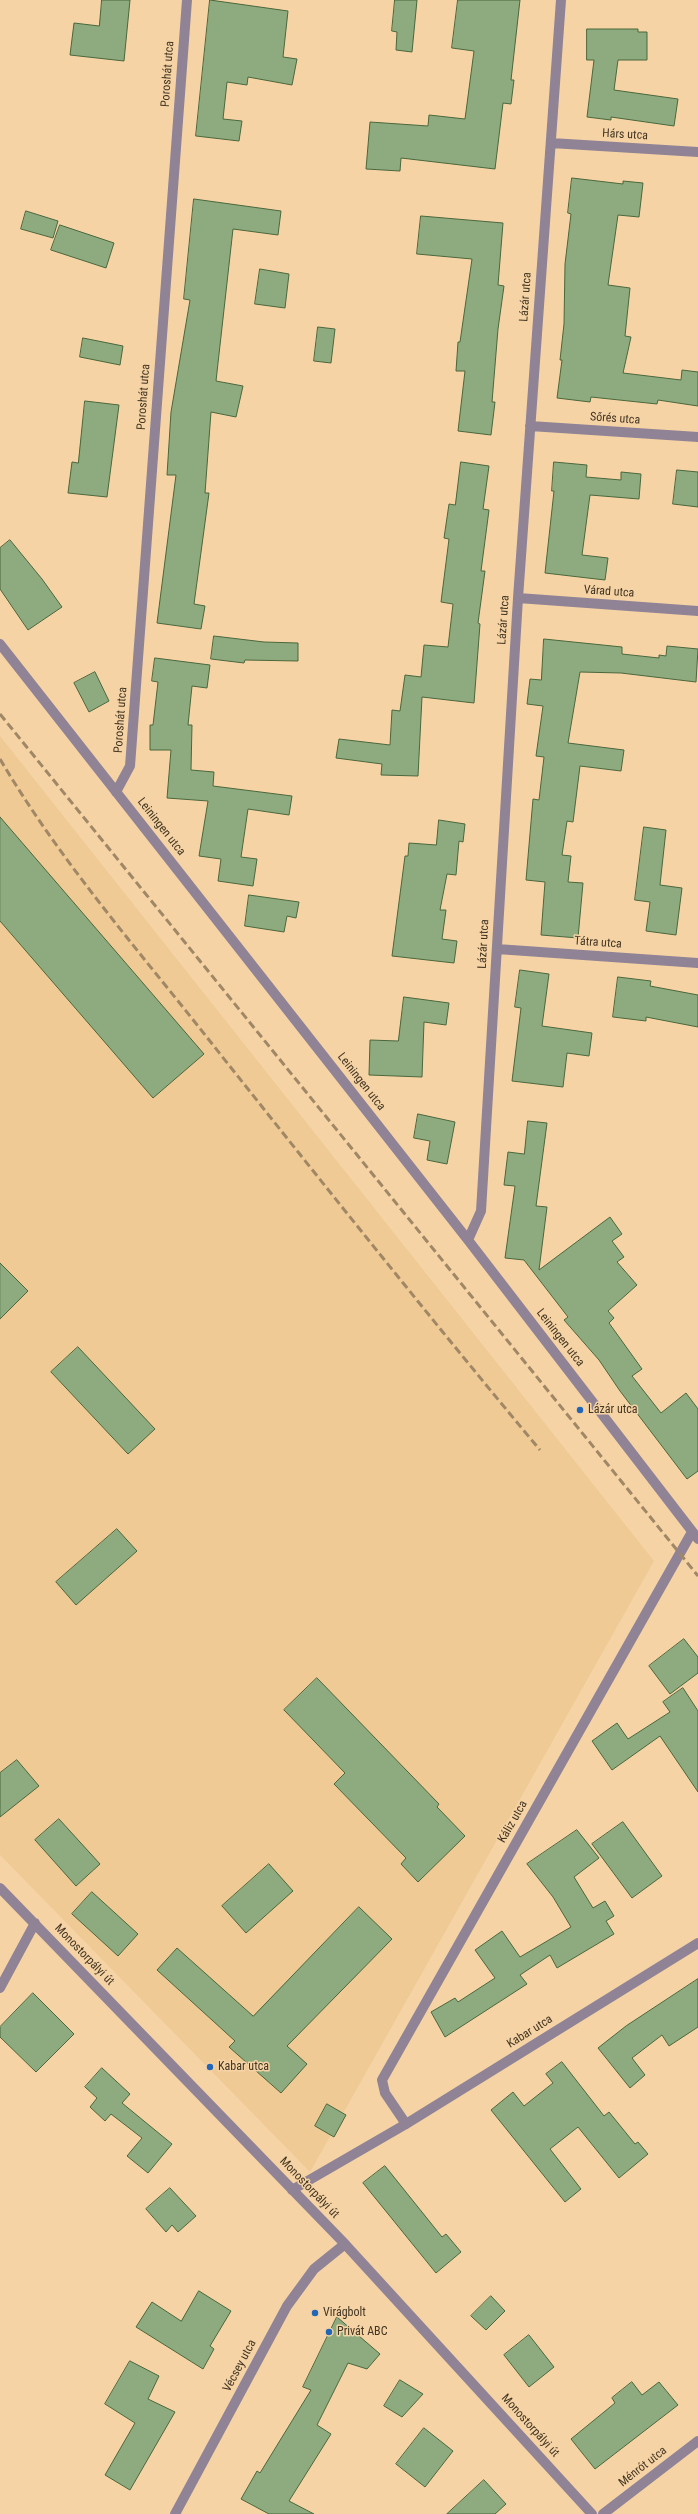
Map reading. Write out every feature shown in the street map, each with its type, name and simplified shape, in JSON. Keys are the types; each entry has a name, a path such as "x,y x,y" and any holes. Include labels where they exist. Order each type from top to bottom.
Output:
{"street":[{"name":"Poroshát utca","path":"116,792 130,766 187,0"},
{"name":"Lázár utca","path":"468,1240 481,1211 518,598 561,0"},
{"name":"Hárs utca","path":"551,143 698,152"},
{"name":"Sőrés utca","path":"530,426 698,437"},
{"name":"Várad utca","path":"518,598 698,611"},
{"name":"Leiningen utca","path":"0,644 468,1240 695,1536"},
{"name":"Tátra utca","path":"497,949 698,963"},
{"name":"Káliz utca","path":"406,2124 385,2093 382,2080 695,1536"},
{"name":"Monostorpályi út","path":"0,1888 345,2244 592,2514"},
{"path":"0,1988 35,1924"},
{"name":"Kabar utca","path":"292,2190 406,2124 698,1943"},
{"name":"Vécsey utca","path":"175,2514 286,2306 314,2269 345,2244"},
{"name":"Ménrót utca","path":"603,2514 698,2441"}],"shaded area":[{"path":"0,736 654,1561 310,2172 0,1855"}],"building":[{"path":"102,0 130,0 124,61 70,55 74,23 99,26"},
{"path":"210,0 288,11 283,57 297,59 292,85 248,77 247,85 227,82 223,119 242,121 239,141 196,136"},
{"path":"395,0 417,0 412,52 396,50 397,32 392,31"},
{"path":"458,0 520,0 511,80 514,80 511,104 503,103 495,169 401,158 400,171 366,169 370,122 428,126 429,115 465,119 474,51 452,48"},
{"path":"587,29 638,29 638,32 647,32 647,60 618,60 614,90 678,99 674,126 611,117 611,120 587,117 594,60 587,60"},
{"path":"572,178 623,184 623,181 643,183 639,217 618,215 608,285 630,288 625,336 631,337 623,373 681,380 682,370 698,372 698,406 658,400 657,404 591,397 590,402 557,398 562,360 560,360 564,324 565,264 571,214 568,213"},
{"path":"194,199 281,211 278,235 233,229 216,381 243,386 236,417 211,412 205,493 209,493 194,604 205,606 201,629 157,623 176,475 167,475 171,412 190,300 184,299"},
{"path":"26,211 58,221 53,238 21,229"},
{"path":"421,216 503,223 498,285 504,286 498,329 492,402 495,402 491,435 458,431 465,371 456,371 458,342 460,342 472,259 417,254"},
{"path":"60,225 114,243 106,268 51,250"},
{"path":"260,269 289,274 285,308 255,304"},
{"path":"318,327 335,329 331,363 314,361"},
{"path":"83,338 123,346 120,365 80,357"},
{"path":"85,401 119,405 107,497 68,493 72,462 78,463"},
{"path":"461,462 489,466 483,509 489,510 481,571 485,571 478,623 480,624 474,703 422,697 418,776 381,775 382,764 336,758 339,739 390,745 392,710 400,711 405,675 421,677 424,645 448,647 453,604 441,602 449,539 444,538 449,504 455,505"},
{"path":"554,462 587,465 586,477 621,480 621,472 641,474 639,499 590,495 582,555 608,558 605,580 545,573 554,491 552,491"},
{"path":"677,470 698,472 698,507 673,504"},
{"path":"10,540 42,579 62,607 28,630 0,589 0,548"},
{"path":"214,636 264,642 298,643 298,661 245,660 244,663 211,659"},
{"path":"544,639 622,647 622,654 659,658 659,655 666,656 667,646 698,649 696,682 621,673 580,672 568,743 624,750 621,771 580,766 573,822 567,821 562,855 571,856 568,882 583,883 578,938 541,935 545,882 526,880 533,799 539,800 544,757 536,756 543,706 527,704 530,679 541,680"},
{"path":"155,658 210,665 207,688 192,686 188,725 192,725 191,770 214,772 213,786 292,796 289,815 248,809 241,857 257,859 253,886 218,881 221,859 199,856 208,801 167,798 171,750 150,750 150,725 153,725 158,682 152,681"},
{"path":"95,672 109,701 89,712 74,683"},
{"path":"0,817 204,1054 153,1098 0,921"},
{"path":"439,820 465,824 463,842 459,841 456,875 447,874 440,910 446,910 442,939 457,941 454,963 392,956 405,856 408,856 409,843 436,845"},
{"path":"644,827 666,830 660,885 682,888 676,935 646,931 650,902 635,900"},
{"path":"249,895 299,902 296,918 287,916 284,932 245,926"},
{"path":"520,970 549,974 542,1026 592,1033 589,1056 567,1053 563,1087 512,1081 521,1008 515,1007"},
{"path":"618,977 651,981 650,986 698,995 698,1027 646,1017 646,1021 613,1017"},
{"path":"404,997 449,1003 446,1025 424,1022 422,1077 369,1075 370,1040 398,1041"},
{"path":"418,1114 455,1122 447,1164 427,1160 430,1141 414,1138"},
{"path":"528,1121 547,1123 536,1206 547,1207 539,1270 610,1217 622,1234 612,1241 624,1257 617,1262 637,1285 608,1311 614,1318 609,1323 642,1369 632,1376 661,1413 686,1393 698,1409 698,1471 687,1479 620,1391 599,1360 564,1320 568,1317 524,1260 505,1258 515,1186 504,1185 508,1152 524,1154"},
{"path":"0,1263 28,1291 0,1319"},
{"path":"78,1347 155,1429 128,1454 51,1372"},
{"path":"117,1529 137,1551 76,1605 56,1582"},
{"path":"684,1639 698,1657 698,1673 670,1694 649,1666"},
{"path":"317,1678 439,1804 437,1807 465,1836 418,1882 401,1864 406,1858 334,1784 345,1773 284,1710"},
{"path":"683,1688 698,1711 698,1792 660,1736 612,1770 592,1741 617,1723 628,1739 670,1712 663,1702"},
{"path":"17,1760 39,1786 0,1817 0,1773"},
{"path":"59,1819 100,1864 76,1886 35,1840"},
{"path":"623,1822 662,1876 632,1898 592,1844"},
{"path":"577,1830 599,1858 574,1877 593,1908 605,1901 614,1916 606,1921 614,1934 557,1968 550,1955 520,1975 527,1984 445,2037 431,2012 455,1998 458,2002 495,1978 475,1950 502,1931 520,1957 571,1927 553,1897 527,1864"},
{"path":"269,1864 293,1891 246,1933 222,1906"},
{"path":"92,1892 138,1934 118,1956 72,1914"},
{"path":"359,1907 392,1939 287,2046 307,2064 281,2093 229,2047 235,2041 157,1970 177,1948 253,2016"},
{"path":"698,1979 698,2027 669,2046 662,2035 632,2058 645,2075 630,2088 598,2048 626,2026"},
{"path":"33,1993 74,2034 36,2072 0,2037 0,2027"},
{"path":"562,2062 604,2116 609,2112 635,2144 638,2142 648,2154 619,2178 578,2127 550,2149 581,2189 565,2202 491,2110 513,2092 524,2106 553,2083 546,2074"},
{"path":"102,2068 130,2094 122,2103 172,2144 148,2173 127,2156 142,2138 111,2114 105,2121 90,2107 97,2098 85,2087"},
{"path":"327,2104 346,2115 334,2137 315,2126"},
{"path":"385,2166 442,2237 446,2234 461,2252 436,2273 363,2183"},
{"path":"170,2188 196,2216 178,2232 172,2225 166,2232 146,2209"},
{"path":"199,2291 231,2311 210,2346 214,2349 203,2369 136,2327 152,2302 181,2321"},
{"path":"491,2296 505,2311 486,2330 471,2316"},
{"path":"337,2317 380,2354 367,2369 348,2363 317,2425 331,2434 289,2501 314,2514 269,2514 241,2499 257,2471 260,2473 311,2390 303,2387"},
{"path":"529,2335 554,2367 529,2387 504,2355"},
{"path":"130,2361 159,2376 148,2399 175,2412 130,2490 105,2475 135,2423 105,2404"},
{"path":"400,2380 423,2394 402,2417 384,2406"},
{"path":"632,2382 642,2395 659,2382 678,2405 595,2469 571,2439 615,2403 612,2398"},
{"path":"424,2428 453,2451 425,2487 396,2464"},
{"path":"484,2480 506,2504 495,2514 447,2514"}],"railway":[{"path":"0,714 698,1576"},
{"path":"0,759 48,834 102,905 375,1249 540,1450"}],"place":[{"name":"Lázár utca","path":"580,1410"},
{"name":"Kabar utca","path":"210,2067"},
{"name":"Virágbolt","path":"315,2313"},
{"name":"Privát ABC","path":"329,2332"}]}
